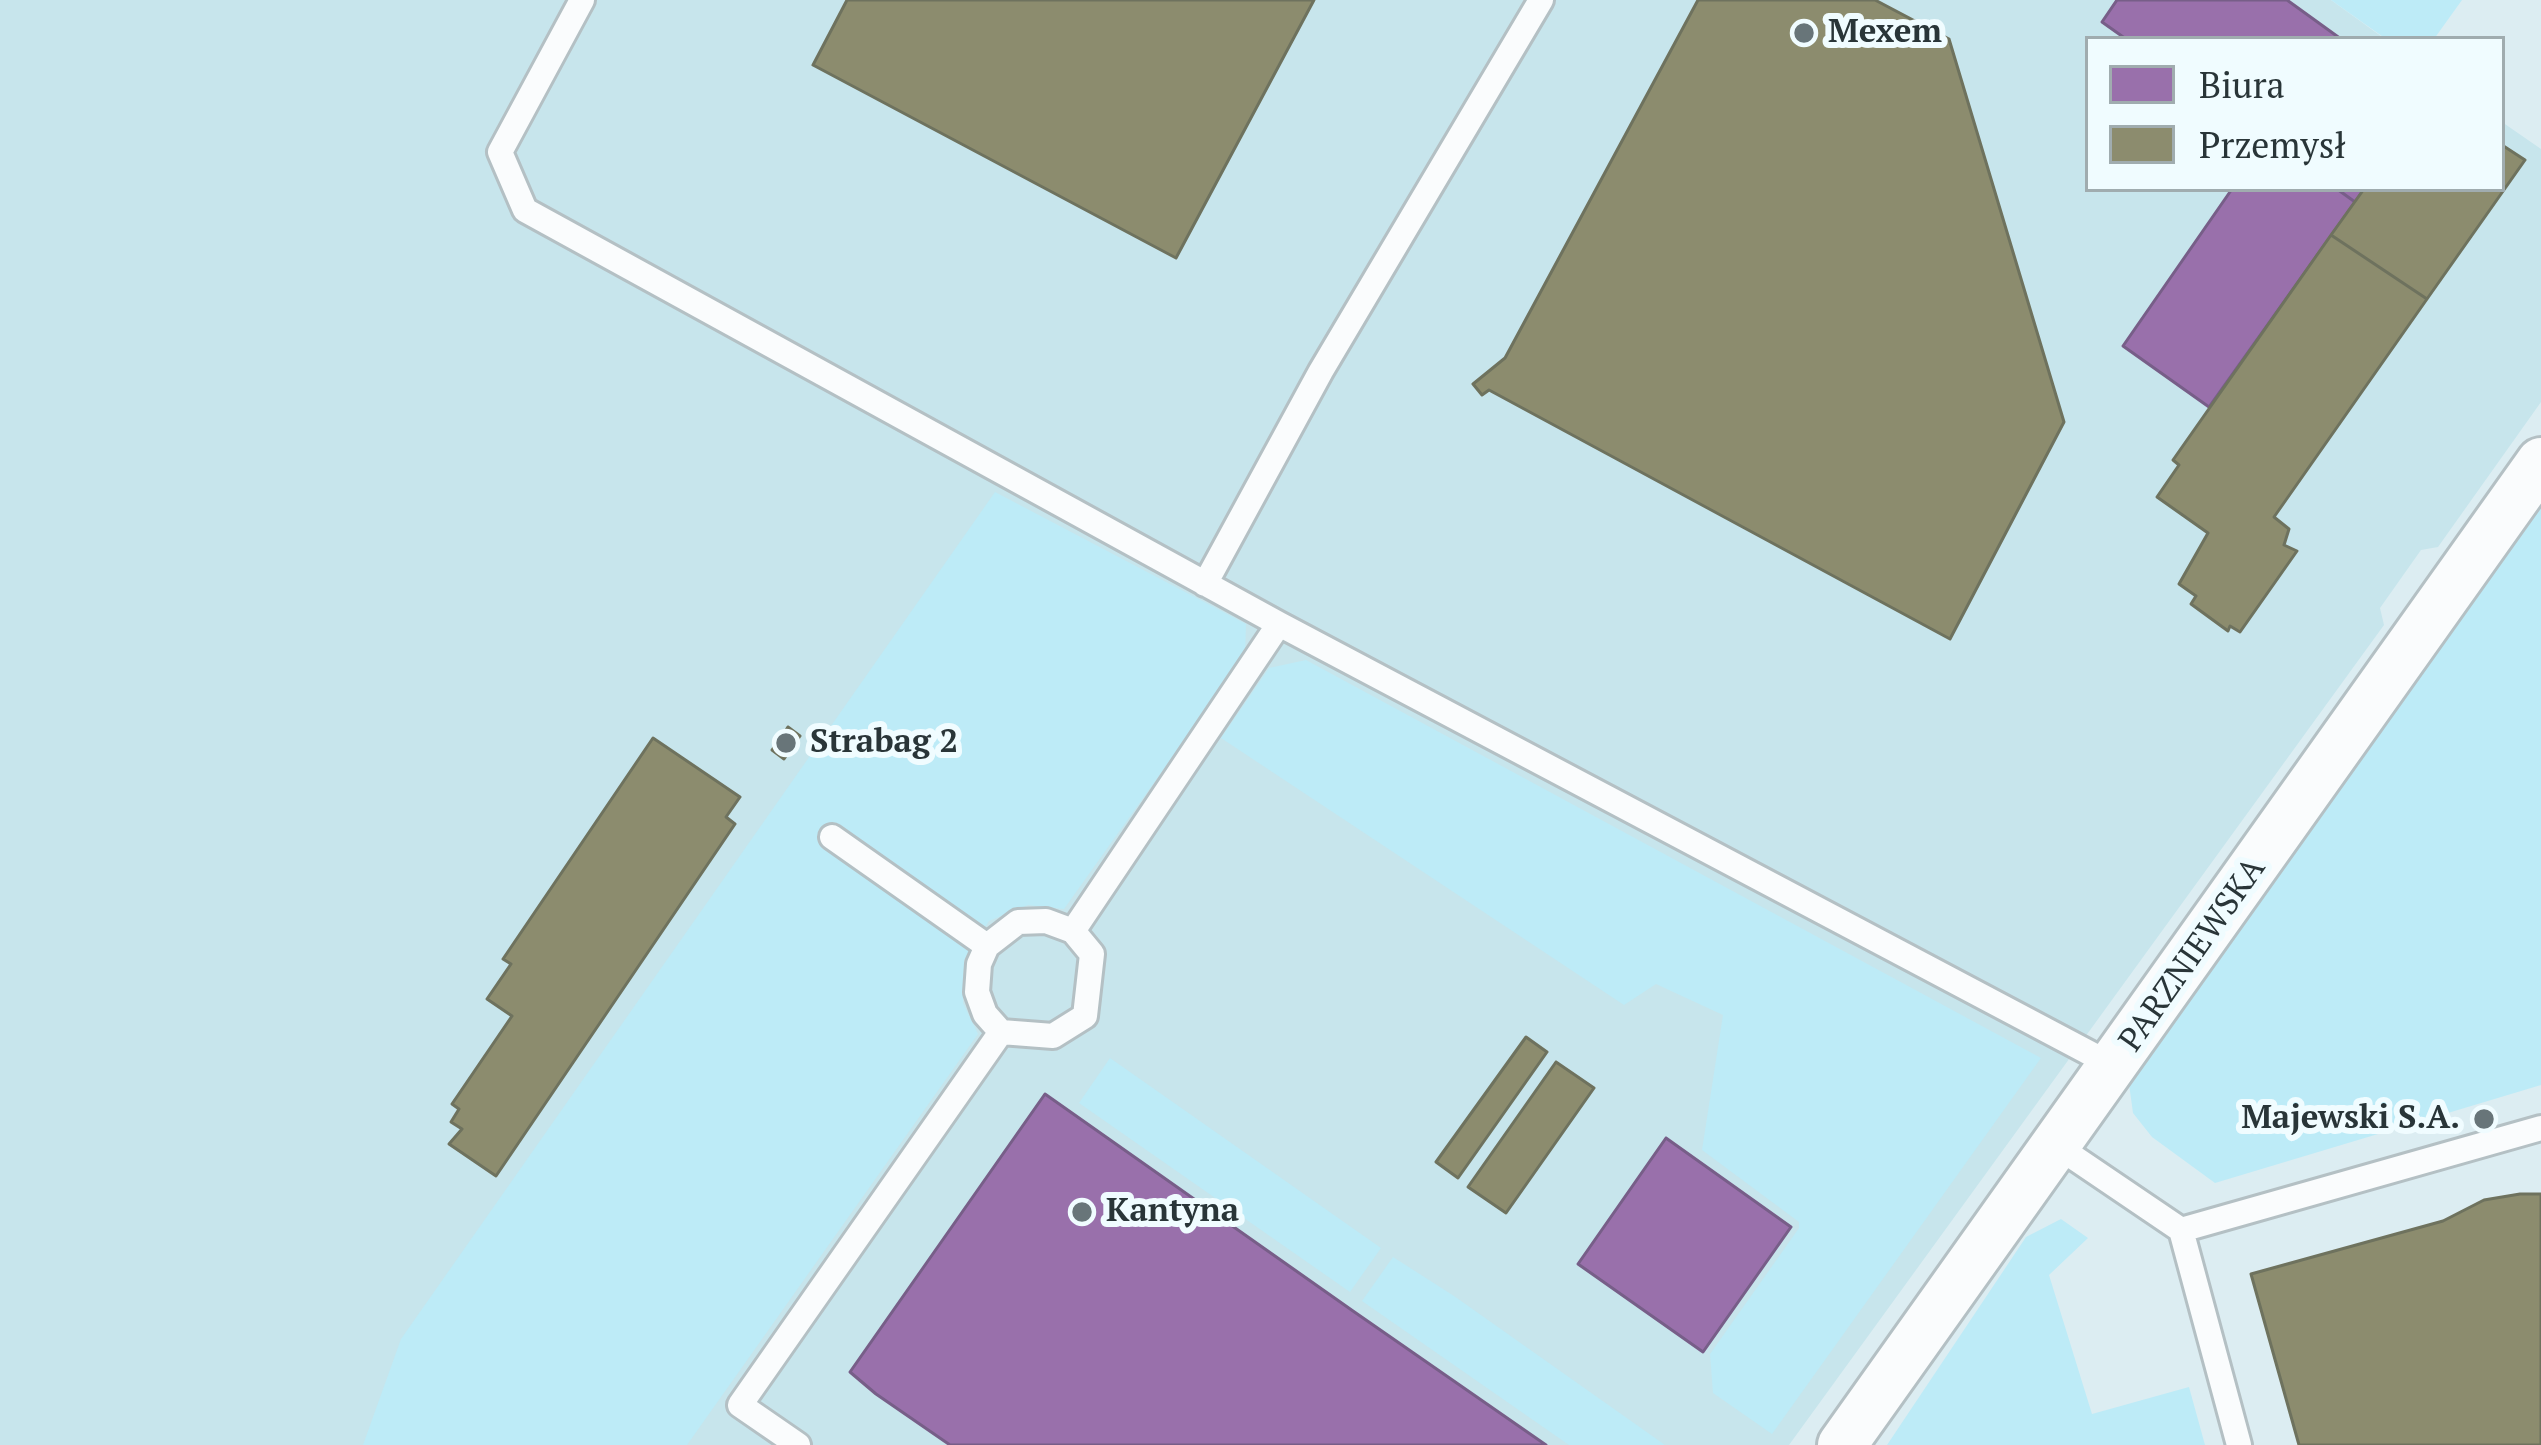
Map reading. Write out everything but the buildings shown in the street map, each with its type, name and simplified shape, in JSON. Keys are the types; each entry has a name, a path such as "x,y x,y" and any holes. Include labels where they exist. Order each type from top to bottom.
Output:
{"street":[{"name":"PARZNIEWSKA","path":"1842,1445 2541,462"}],"lane":[{"path":"581,0 500,152 525,210 1279,624 2114,1066"},
{"path":"1205,584 1321,371 1541,0"},
{"path":"1073,931 1279,624"},
{"path":"832,837 987,946"},
{"path":"1046,921 1073,931 1092,954 1085,1016 1053,1036 1001,1032 985,1014 977,992 979,964 987,946 1018,922 1046,921"},
{"path":"798,1445 740,1405 1001,1032"},
{"path":"2181,1230 2541,1128"},
{"path":"2056,1146 2181,1230 2239,1445"}],"shaded area":[{"path":"0,0 2331,0 2381,36 2085,36 2085,192 2505,192 2505,124 2541,149 2541,402 2438,547 2421,550 2380,608 2384,625 1789,1445 0,1445"},
{"path":"2331,0 2462,0 2436,36 2382,36"},
{"path":"995,492 1246,624 1245,655 1064,909 1028,905 989,921 964,960 963,1003 978,1034 687,1445 363,1445 401,1339"},
{"path":"2541,492 2541,1085 2215,1183 2152,1137 2133,1113 2129,1084 2143,1055"},
{"path":"1306,660 2041,1058 1772,1434 1713,1393 1710,1354 1799,1228 1799,1222 1702,1150 1723,1015 1656,984 1624,1005 1221,738 1269,668"},
{"path":"1110,1058 1381,1248 1350,1292 1079,1103"},
{"path":"2061,1219 2088,1238 2049,1275 2092,1414 2189,1387 2205,1445 1887,1445 2026,1237"},
{"path":"1393,1257 1665,1445 1569,1445 1362,1301"}],"place":[{"name":"Mexem","path":"1804,33"},
{"name":"Strabag 2","path":"786,743"},
{"name":"Majewski S.A.","path":"2484,1119"},
{"name":"Kantyna","path":"1082,1212"}]}
